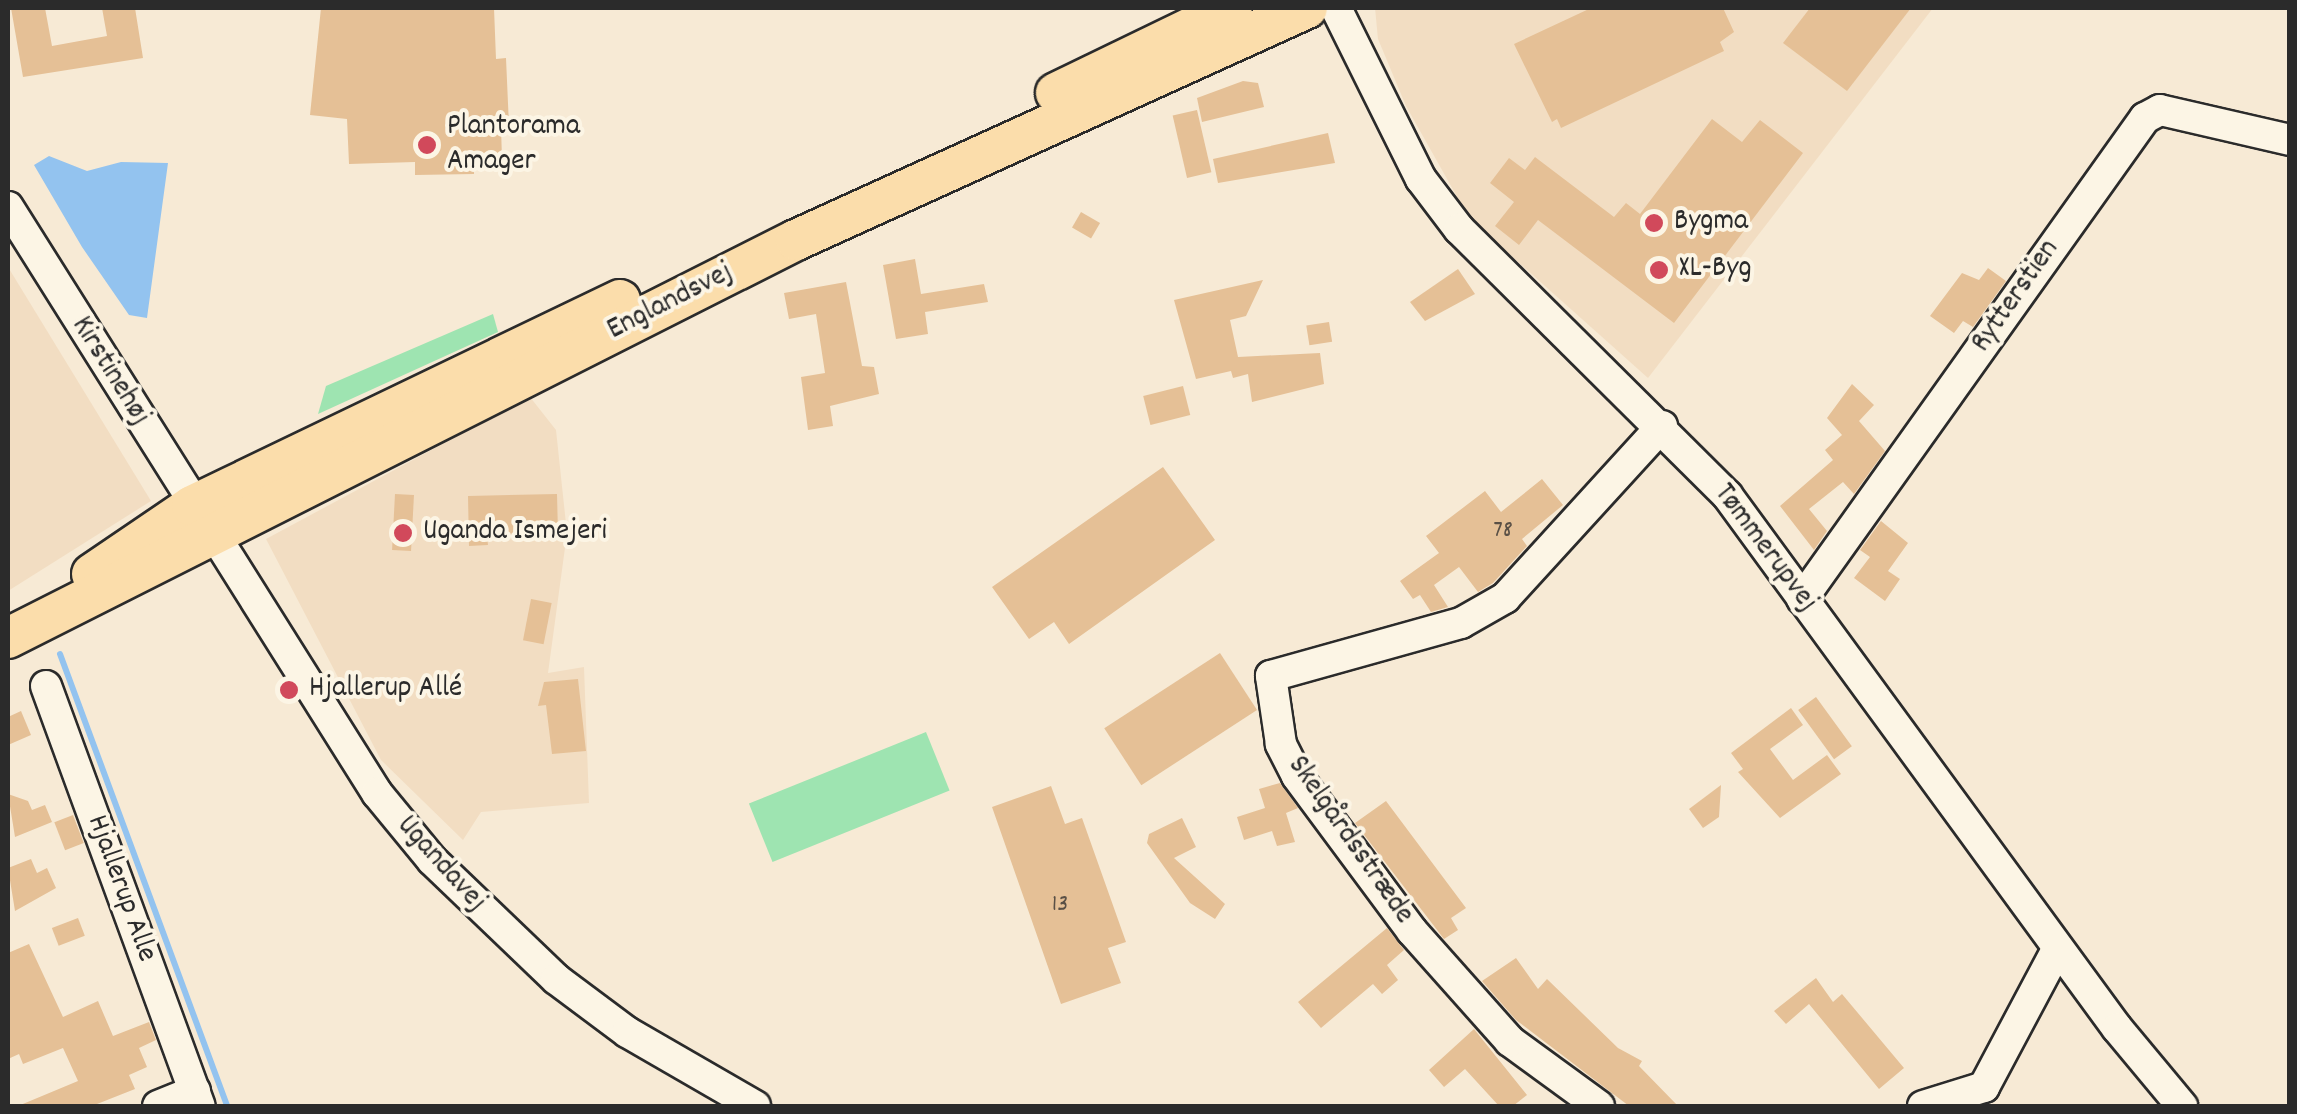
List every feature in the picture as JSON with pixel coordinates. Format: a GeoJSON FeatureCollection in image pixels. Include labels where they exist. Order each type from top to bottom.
{"type":"FeatureCollection","features":[{"type":"Feature","properties":{"kind":"main road","name":"Englandsvej"},"geometry":{"type":"LineString","coordinates":[[8,638],[202,522],[530,339],[744,248],[1232,8]]}},
{"type":"Feature","properties":{"kind":"main road","name":"Englandsvej"},"geometry":{"type":"LineString","coordinates":[[202,522],[796,240],[1307,8]]}},
{"type":"Feature","properties":{"kind":"street","name":"Tømmerupvej"},"geometry":{"type":"LineString","coordinates":[[1336,8],[1421,179],[1459,229],[1662,426],[1727,495],[2058,948],[2182,1106]]}},
{"type":"Feature","properties":{"kind":"street","name":"Rytterstien"},"geometry":{"type":"LineString","coordinates":[[1802,599],[2146,118],[2160,110],[2290,140]]}},
{"type":"Feature","properties":{"kind":"street","name":"Kirstinehøj"},"geometry":{"type":"LineString","coordinates":[[8,206],[202,522]]}},
{"type":"Feature","properties":{"kind":"street","name":"Skelgårdsstræde"},"geometry":{"type":"LineString","coordinates":[[1598,1106],[1486,1018],[1398,912],[1296,776],[1281,744],[1272,676],[1461,623],[1504,598],[1662,426]]}},
{"type":"Feature","properties":{"kind":"street","name":"Ugandavej"},"geometry":{"type":"LineString","coordinates":[[202,522],[377,793],[455,884],[556,978],[627,1032],[756,1106]]}},
{"type":"Feature","properties":{"kind":"street","name":"Hjallerup Alle"},"geometry":{"type":"LineString","coordinates":[[46,686],[197,1099],[158,1106]]}},
{"type":"Feature","properties":{"kind":"street"},"geometry":{"type":"LineString","coordinates":[[1923,1106],[1984,1088],[2058,948]]}},
{"type":"Feature","properties":{"kind":"shaded area"},"geometry":{"type":"Polygon","coordinates":[[[1375,8],[1933,8],[1648,378],[1469,218],[1406,106],[1378,39],[1375,8]]]}},
{"type":"Feature","properties":{"kind":"shaded area"},"geometry":{"type":"Polygon","coordinates":[[[8,267],[151,501],[8,591],[8,267]]]}},
{"type":"Feature","properties":{"kind":"shaded area"},"geometry":{"type":"Polygon","coordinates":[[[530,397],[556,430],[567,533],[548,673],[584,667],[589,803],[481,812],[463,840],[381,760],[266,539],[530,397]]]}},
{"type":"Feature","properties":{"kind":"green space"},"geometry":{"type":"Polygon","coordinates":[[[493,314],[498,332],[318,414],[326,386],[493,314]]]}},
{"type":"Feature","properties":{"kind":"green space"},"geometry":{"type":"Polygon","coordinates":[[[926,732],[950,790],[773,862],[749,804],[926,732]]]}},
{"type":"Feature","properties":{"kind":"water"},"geometry":{"type":"Polygon","coordinates":[[[49,156],[87,171],[121,162],[168,163],[147,318],[129,315],[82,247],[34,165],[49,156]]]}},
{"type":"Feature","properties":{"kind":"building"},"geometry":{"type":"Polygon","coordinates":[[[11,8],[45,8],[52,46],[107,36],[102,8],[135,8],[143,58],[23,77],[11,8]]]}},
{"type":"Feature","properties":{"kind":"building"},"geometry":{"type":"Polygon","coordinates":[[[321,8],[494,8],[496,59],[506,58],[509,126],[501,127],[502,159],[474,160],[474,174],[415,175],[415,162],[349,164],[347,119],[310,115],[321,8]]]}},
{"type":"Feature","properties":{"kind":"building"},"geometry":{"type":"Polygon","coordinates":[[[1591,8],[1723,8],[1734,32],[1720,42],[1724,51],[1561,128],[1557,119],[1552,122],[1514,44],[1591,8]]]}},
{"type":"Feature","properties":{"kind":"building"},"geometry":{"type":"Polygon","coordinates":[[[1810,8],[1911,8],[1847,91],[1783,43],[1810,8]]]}},
{"type":"Feature","properties":{"kind":"building"},"geometry":{"type":"Polygon","coordinates":[[[1243,81],[1258,83],[1264,107],[1202,122],[1197,98],[1243,81]]]}},
{"type":"Feature","properties":{"kind":"building"},"geometry":{"type":"Polygon","coordinates":[[[1197,110],[1211,172],[1187,178],[1173,116],[1197,110]]]}},
{"type":"Feature","properties":{"kind":"building","name":"XL-Byg"},"geometry":{"type":"Polygon","coordinates":[[[1712,119],[1742,142],[1760,120],[1803,153],[1674,323],[1538,220],[1519,245],[1495,226],[1514,202],[1490,183],[1509,158],[1525,170],[1535,157],[1614,217],[1626,203],[1640,214],[1712,119]]]}},
{"type":"Feature","properties":{"kind":"building"},"geometry":{"type":"Polygon","coordinates":[[[1328,133],[1335,163],[1218,183],[1213,159],[1328,133]]]}},
{"type":"Feature","properties":{"kind":"building"},"geometry":{"type":"Polygon","coordinates":[[[1081,212],[1100,223],[1091,239],[1072,228],[1081,212]]]}},
{"type":"Feature","properties":{"kind":"building"},"geometry":{"type":"Polygon","coordinates":[[[915,259],[921,294],[984,284],[988,302],[925,312],[928,334],[896,339],[883,265],[915,259]]]}},
{"type":"Feature","properties":{"kind":"building"},"geometry":{"type":"Polygon","coordinates":[[[1988,268],[2006,281],[1973,327],[1963,321],[1954,333],[1930,316],[1962,273],[1979,280],[1988,268]]]}},
{"type":"Feature","properties":{"kind":"building"},"geometry":{"type":"Polygon","coordinates":[[[1458,269],[1475,294],[1425,321],[1410,302],[1458,269]]]}},
{"type":"Feature","properties":{"kind":"building"},"geometry":{"type":"Polygon","coordinates":[[[1263,280],[1246,316],[1230,320],[1238,357],[1320,353],[1324,384],[1252,402],[1248,374],[1233,378],[1231,371],[1196,379],[1174,300],[1263,280]]]}},
{"type":"Feature","properties":{"kind":"building"},"geometry":{"type":"Polygon","coordinates":[[[846,282],[862,366],[874,367],[879,394],[830,406],[833,426],[808,430],[801,377],[825,373],[816,314],[789,319],[784,293],[846,282]]]}},
{"type":"Feature","properties":{"kind":"building"},"geometry":{"type":"Polygon","coordinates":[[[1329,322],[1332,342],[1309,345],[1306,326],[1329,322]]]}},
{"type":"Feature","properties":{"kind":"building"},"geometry":{"type":"Polygon","coordinates":[[[1852,384],[1874,405],[1859,421],[1885,451],[1854,494],[1843,482],[1809,509],[1827,531],[1814,550],[1780,506],[1833,460],[1825,450],[1842,435],[1827,418],[1852,384]]]}},
{"type":"Feature","properties":{"kind":"building"},"geometry":{"type":"Polygon","coordinates":[[[1183,386],[1190,415],[1150,425],[1143,396],[1183,386]]]}},
{"type":"Feature","properties":{"kind":"building"},"geometry":{"type":"Polygon","coordinates":[[[1163,467],[1215,540],[1069,644],[1054,622],[1029,639],[992,587],[1163,467]]]}},
{"type":"Feature","properties":{"kind":"building"},"geometry":{"type":"Polygon","coordinates":[[[1542,479],[1563,505],[1522,539],[1527,546],[1493,583],[1478,592],[1459,567],[1434,585],[1448,607],[1431,612],[1420,595],[1413,599],[1400,581],[1439,553],[1426,536],[1485,491],[1501,512],[1542,479]]]}},
{"type":"Feature","properties":{"kind":"building"},"geometry":{"type":"Polygon","coordinates":[[[395,494],[414,495],[411,551],[392,550],[395,494]]]}},
{"type":"Feature","properties":{"kind":"building"},"geometry":{"type":"Polygon","coordinates":[[[557,494],[558,533],[487,536],[488,545],[469,546],[468,496],[557,494]]]}},
{"type":"Feature","properties":{"kind":"building"},"geometry":{"type":"Polygon","coordinates":[[[1881,521],[1908,543],[1888,571],[1900,579],[1885,601],[1854,578],[1870,557],[1860,550],[1881,521]]]}},
{"type":"Feature","properties":{"kind":"building"},"geometry":{"type":"Polygon","coordinates":[[[531,599],[552,603],[544,644],[523,640],[531,599]]]}},
{"type":"Feature","properties":{"kind":"building"},"geometry":{"type":"Polygon","coordinates":[[[1220,653],[1257,710],[1141,785],[1104,728],[1220,653]]]}},
{"type":"Feature","properties":{"kind":"building"},"geometry":{"type":"Polygon","coordinates":[[[578,679],[586,751],[552,754],[546,705],[538,706],[544,682],[578,679]]]}},
{"type":"Feature","properties":{"kind":"building"},"geometry":{"type":"Polygon","coordinates":[[[1816,697],[1852,746],[1834,759],[1798,710],[1816,697]]]}},
{"type":"Feature","properties":{"kind":"building"},"geometry":{"type":"Polygon","coordinates":[[[1791,708],[1803,725],[1770,749],[1793,780],[1827,755],[1841,774],[1780,818],[1738,772],[1743,769],[1731,753],[1791,708]]]}},
{"type":"Feature","properties":{"kind":"building"},"geometry":{"type":"Polygon","coordinates":[[[21,711],[31,735],[8,745],[8,717],[21,711]]]}},
{"type":"Feature","properties":{"kind":"building"},"geometry":{"type":"Polygon","coordinates":[[[1280,783],[1298,808],[1286,813],[1295,842],[1277,846],[1272,831],[1244,840],[1237,817],[1265,808],[1259,789],[1280,783]]]}},
{"type":"Feature","properties":{"kind":"building"},"geometry":{"type":"Polygon","coordinates":[[[1721,785],[1719,817],[1703,828],[1689,809],[1721,785]]]}},
{"type":"Feature","properties":{"kind":"building"},"geometry":{"type":"Polygon","coordinates":[[[1051,786],[1065,824],[1082,818],[1126,942],[1108,948],[1121,983],[1061,1004],[992,807],[1051,786]]]}},
{"type":"Feature","properties":{"kind":"building"},"geometry":{"type":"Polygon","coordinates":[[[8,794],[28,801],[32,810],[45,805],[52,822],[15,837],[8,794]]]}},
{"type":"Feature","properties":{"kind":"building"},"geometry":{"type":"Polygon","coordinates":[[[1386,801],[1466,908],[1451,918],[1458,930],[1444,939],[1355,823],[1386,801]]]}},
{"type":"Feature","properties":{"kind":"building"},"geometry":{"type":"Polygon","coordinates":[[[73,815],[84,843],[65,850],[54,822],[73,815]]]}},
{"type":"Feature","properties":{"kind":"building"},"geometry":{"type":"Polygon","coordinates":[[[1182,818],[1196,847],[1174,858],[1225,904],[1215,919],[1190,903],[1147,843],[1149,834],[1182,818]]]}},
{"type":"Feature","properties":{"kind":"building"},"geometry":{"type":"Polygon","coordinates":[[[31,859],[37,873],[47,868],[56,888],[15,911],[8,868],[31,859]]]}},
{"type":"Feature","properties":{"kind":"building"},"geometry":{"type":"Polygon","coordinates":[[[78,918],[85,936],[59,946],[52,928],[78,918]]]}},
{"type":"Feature","properties":{"kind":"building"},"geometry":{"type":"Polygon","coordinates":[[[1387,928],[1404,950],[1387,965],[1398,980],[1382,994],[1373,984],[1321,1028],[1298,1002],[1387,928]]]}},
{"type":"Feature","properties":{"kind":"building"},"geometry":{"type":"Polygon","coordinates":[[[29,944],[63,1017],[98,1001],[113,1036],[149,1022],[156,1040],[139,1048],[147,1067],[129,1075],[135,1089],[92,1106],[18,1106],[78,1081],[63,1048],[23,1064],[19,1054],[8,1059],[8,953],[29,944]]]}},
{"type":"Feature","properties":{"kind":"building"},"geometry":{"type":"Polygon","coordinates":[[[1516,958],[1538,989],[1547,979],[1618,1048],[1642,1061],[1639,1066],[1678,1106],[1629,1106],[1516,1020],[1482,981],[1516,958]]]}},
{"type":"Feature","properties":{"kind":"building"},"geometry":{"type":"Polygon","coordinates":[[[1816,978],[1833,1002],[1842,994],[1904,1068],[1879,1089],[1809,1004],[1786,1024],[1774,1011],[1816,978]]]}},
{"type":"Feature","properties":{"kind":"building"},"geometry":{"type":"Polygon","coordinates":[[[1474,1029],[1527,1095],[1513,1106],[1499,1106],[1465,1069],[1444,1087],[1429,1070],[1474,1029]]]}},
{"type":"Feature","properties":{"kind":"waterway"},"geometry":{"type":"LineString","coordinates":[[60,654],[227,1106]]}},
{"type":"Feature","properties":{"kind":"place","name":"Plantorama Amager"},"geometry":{"type":"Point","coordinates":[427,145]}},
{"type":"Feature","properties":{"kind":"place","name":"Bygma"},"geometry":{"type":"Point","coordinates":[1654,223]}},
{"type":"Feature","properties":{"kind":"place","name":"XL-Byg"},"geometry":{"type":"Point","coordinates":[1659,270]}},
{"type":"Feature","properties":{"kind":"place","name":"Uganda Ismejeri"},"geometry":{"type":"Point","coordinates":[403,533]}},
{"type":"Feature","properties":{"kind":"place","name":"Hjallerup Allé"},"geometry":{"type":"Point","coordinates":[289,690]}}]}
